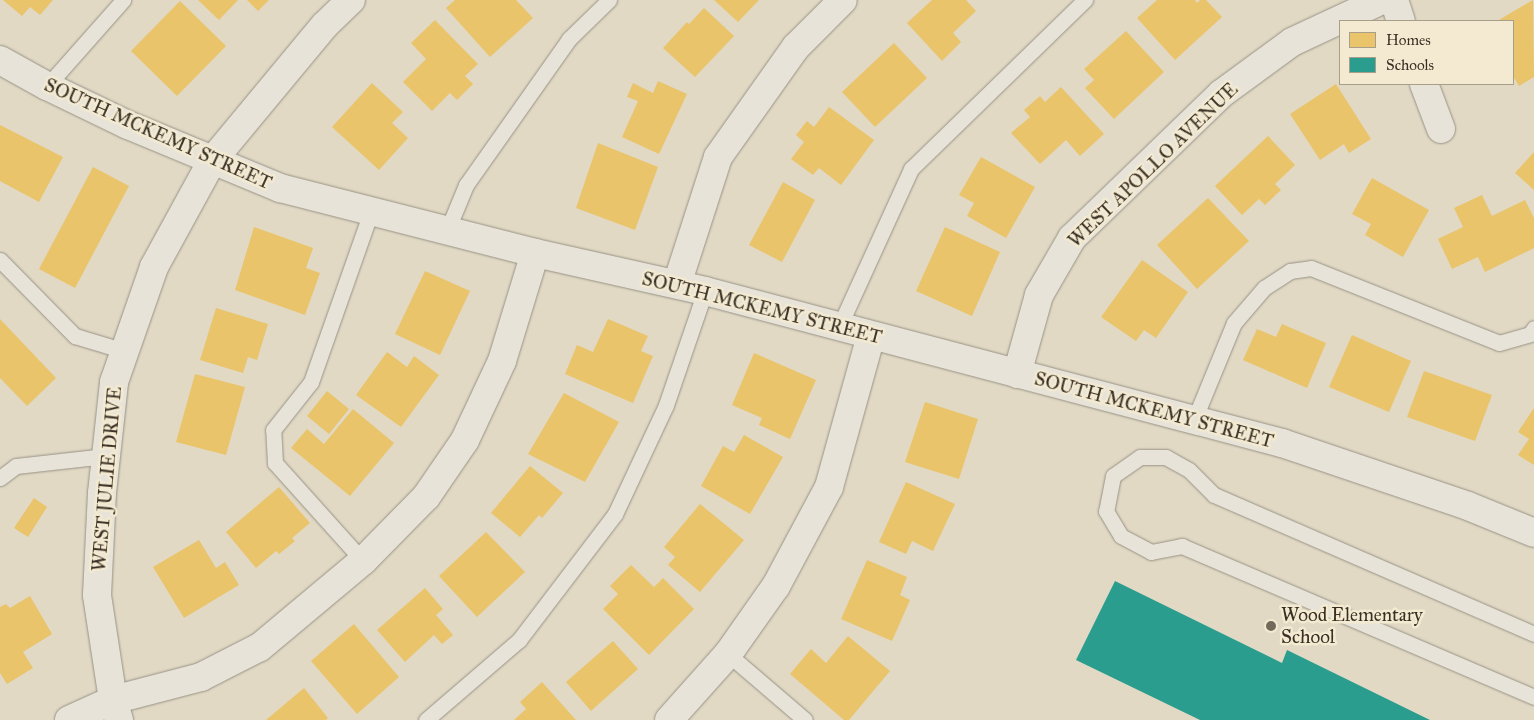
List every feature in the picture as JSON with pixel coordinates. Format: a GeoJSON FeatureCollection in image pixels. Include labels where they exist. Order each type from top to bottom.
{"type":"FeatureCollection","features":[{"type":"Feature","properties":{"kind":"street","name":"WEST JULIE DRIVE"},"geometry":{"type":"LineString","coordinates":[[116,710],[97,595],[105,456],[114,382],[154,267],[212,161],[325,25],[351,0]]}},
{"type":"Feature","properties":{"kind":"street"},"geometry":{"type":"LineString","coordinates":[[677,284],[718,157],[796,47],[843,0]]}},
{"type":"Feature","properties":{"kind":"street","name":"WEST APOLLO AVENUE"},"geometry":{"type":"LineString","coordinates":[[1339,20],[1382,0]]}},
{"type":"Feature","properties":{"kind":"street"},"geometry":{"type":"LineString","coordinates":[[1394,0],[1401,20]]}},
{"type":"Feature","properties":{"kind":"street","name":"WEST APOLLO AVENUE"},"geometry":{"type":"LineString","coordinates":[[1017,374],[1039,295],[1072,238],[1221,94],[1292,42],[1339,20]]}},
{"type":"Feature","properties":{"kind":"street","name":"SOUTH MCKEMY STREET"},"geometry":{"type":"LineString","coordinates":[[0,60],[47,86],[212,161],[280,188],[535,253],[705,291],[839,328],[1291,446],[1468,506],[1534,533]]}},
{"type":"Feature","properties":{"kind":"street"},"geometry":{"type":"LineString","coordinates":[[1424,85],[1441,129]]}},
{"type":"Feature","properties":{"kind":"street"},"geometry":{"type":"LineString","coordinates":[[69,720],[116,710],[201,677],[260,647],[363,561],[426,497],[465,440],[502,361],[535,253]]}},
{"type":"Feature","properties":{"kind":"street"},"geometry":{"type":"LineString","coordinates":[[669,720],[728,654],[776,586],[828,487],[871,336]]}},
{"type":"Feature","properties":{"kind":"lane"},"geometry":{"type":"LineString","coordinates":[[47,86],[122,0]]}},
{"type":"Feature","properties":{"kind":"lane"},"geometry":{"type":"LineString","coordinates":[[447,231],[466,184],[569,39],[609,0]]}},
{"type":"Feature","properties":{"kind":"lane"},"geometry":{"type":"LineString","coordinates":[[839,328],[911,169],[1084,0]]}},
{"type":"Feature","properties":{"kind":"lane"},"geometry":{"type":"LineString","coordinates":[[363,561],[275,463],[272,430],[311,382],[370,212]]}},
{"type":"Feature","properties":{"kind":"lane"},"geometry":{"type":"LineString","coordinates":[[0,260],[75,336],[125,351]]}},
{"type":"Feature","properties":{"kind":"lane"},"geometry":{"type":"LineString","coordinates":[[1194,420],[1234,323],[1264,288],[1290,271],[1311,268],[1499,343],[1530,334],[1534,328]]}},
{"type":"Feature","properties":{"kind":"lane"},"geometry":{"type":"LineString","coordinates":[[426,720],[519,640],[615,514],[666,405],[705,291]]}},
{"type":"Feature","properties":{"kind":"lane"},"geometry":{"type":"LineString","coordinates":[[0,478],[16,466],[105,456]]}},
{"type":"Feature","properties":{"kind":"lane"},"geometry":{"type":"LineString","coordinates":[[1534,634],[1214,495],[1189,470],[1166,457],[1140,456],[1113,476],[1106,511],[1121,536],[1151,552],[1182,546],[1534,697]]}},
{"type":"Feature","properties":{"kind":"lane"},"geometry":{"type":"LineString","coordinates":[[728,654],[805,720]]}},
{"type":"Feature","properties":{"kind":"building: Homes"},"geometry":{"type":"Polygon","coordinates":[[[3,0],[53,0],[40,15],[30,7],[22,16],[3,0]]]}},
{"type":"Feature","properties":{"kind":"building: Homes"},"geometry":{"type":"Polygon","coordinates":[[[198,0],[238,0],[219,20],[198,0]]]}},
{"type":"Feature","properties":{"kind":"building: Homes"},"geometry":{"type":"Polygon","coordinates":[[[247,0],[269,0],[258,11],[247,0]]]}},
{"type":"Feature","properties":{"kind":"building: Homes"},"geometry":{"type":"Polygon","coordinates":[[[455,0],[516,0],[533,18],[490,57],[446,8],[455,0]]]}},
{"type":"Feature","properties":{"kind":"building: Homes"},"geometry":{"type":"Polygon","coordinates":[[[714,0],[759,0],[738,22],[714,0]]]}},
{"type":"Feature","properties":{"kind":"building: Homes"},"geometry":{"type":"Polygon","coordinates":[[[932,0],[966,0],[976,11],[953,33],[961,42],[942,61],[907,23],[932,0]]]}},
{"type":"Feature","properties":{"kind":"building: Homes"},"geometry":{"type":"Polygon","coordinates":[[[1157,0],[1195,0],[1197,3],[1200,0],[1206,0],[1222,17],[1175,60],[1137,18],[1157,0]]]}},
{"type":"Feature","properties":{"kind":"building: Homes"},"geometry":{"type":"Polygon","coordinates":[[[1533,0],[1534,77],[1519,86],[1514,78],[1514,20],[1499,20],[1533,0]]]}},
{"type":"Feature","properties":{"kind":"building: Homes"},"geometry":{"type":"Polygon","coordinates":[[[180,1],[226,46],[177,96],[131,51],[180,1]]]}},
{"type":"Feature","properties":{"kind":"building: Homes"},"geometry":{"type":"Polygon","coordinates":[[[704,8],[734,36],[695,77],[663,48],[687,22],[689,24],[704,8]]]}},
{"type":"Feature","properties":{"kind":"building: Homes"},"geometry":{"type":"Polygon","coordinates":[[[435,20],[478,64],[465,76],[473,84],[457,100],[450,93],[432,111],[403,82],[426,59],[411,43],[435,20]]]}},
{"type":"Feature","properties":{"kind":"building: Homes"},"geometry":{"type":"Polygon","coordinates":[[[1126,31],[1164,72],[1114,119],[1085,88],[1094,80],[1084,69],[1126,31]]]}},
{"type":"Feature","properties":{"kind":"building: Homes"},"geometry":{"type":"Polygon","coordinates":[[[894,43],[927,78],[875,127],[842,92],[894,43]]]}},
{"type":"Feature","properties":{"kind":"building: Homes"},"geometry":{"type":"Polygon","coordinates":[[[658,81],[687,94],[659,154],[622,137],[638,101],[627,97],[633,83],[653,93],[658,81]]]}},
{"type":"Feature","properties":{"kind":"building: Homes"},"geometry":{"type":"Polygon","coordinates":[[[372,83],[403,112],[392,123],[408,138],[379,170],[332,127],[372,83]]]}},
{"type":"Feature","properties":{"kind":"building: Homes"},"geometry":{"type":"Polygon","coordinates":[[[1336,84],[1371,139],[1349,153],[1344,144],[1320,160],[1290,114],[1336,84]]]}},
{"type":"Feature","properties":{"kind":"building: Homes"},"geometry":{"type":"Polygon","coordinates":[[[1061,87],[1104,134],[1080,156],[1066,140],[1040,164],[1011,133],[1030,117],[1024,110],[1040,96],[1045,102],[1061,87]]]}},
{"type":"Feature","properties":{"kind":"building: Homes"},"geometry":{"type":"Polygon","coordinates":[[[829,107],[874,140],[841,185],[819,168],[813,175],[791,159],[804,142],[796,135],[807,121],[814,127],[829,107]]]}},
{"type":"Feature","properties":{"kind":"building: Homes"},"geometry":{"type":"Polygon","coordinates":[[[0,125],[63,157],[39,202],[0,181],[0,125]]]}},
{"type":"Feature","properties":{"kind":"building: Homes"},"geometry":{"type":"Polygon","coordinates":[[[1268,136],[1295,165],[1275,184],[1281,190],[1265,205],[1259,199],[1242,215],[1215,186],[1268,136]]]}},
{"type":"Feature","properties":{"kind":"building: Homes"},"geometry":{"type":"Polygon","coordinates":[[[598,143],[658,167],[635,230],[576,208],[598,143]]]}},
{"type":"Feature","properties":{"kind":"building: Homes"},"geometry":{"type":"Polygon","coordinates":[[[1534,152],[1534,190],[1515,173],[1534,152]]]}},
{"type":"Feature","properties":{"kind":"building: Homes"},"geometry":{"type":"Polygon","coordinates":[[[981,157],[1035,187],[1006,238],[967,216],[974,203],[959,195],[981,157]]]}},
{"type":"Feature","properties":{"kind":"building: Homes"},"geometry":{"type":"Polygon","coordinates":[[[93,167],[129,186],[75,288],[39,269],[93,167]]]}},
{"type":"Feature","properties":{"kind":"building: Homes"},"geometry":{"type":"Polygon","coordinates":[[[1372,178],[1429,210],[1403,257],[1365,235],[1371,224],[1352,214],[1372,178]]]}},
{"type":"Feature","properties":{"kind":"building: Homes"},"geometry":{"type":"Polygon","coordinates":[[[783,182],[815,200],[782,262],[749,245],[783,182]]]}},
{"type":"Feature","properties":{"kind":"building: Homes"},"geometry":{"type":"Polygon","coordinates":[[[1482,195],[1492,216],[1525,200],[1534,218],[1534,248],[1485,272],[1478,257],[1452,269],[1438,239],[1463,227],[1454,208],[1482,195]]]}},
{"type":"Feature","properties":{"kind":"building: Homes"},"geometry":{"type":"Polygon","coordinates":[[[1208,198],[1249,241],[1197,289],[1157,245],[1208,198]]]}},
{"type":"Feature","properties":{"kind":"building: Homes"},"geometry":{"type":"Polygon","coordinates":[[[254,227],[313,248],[306,268],[320,273],[305,315],[235,290],[254,227]]]}},
{"type":"Feature","properties":{"kind":"building: Homes"},"geometry":{"type":"Polygon","coordinates":[[[945,227],[1000,252],[972,316],[916,291],[945,227]]]}},
{"type":"Feature","properties":{"kind":"building: Homes"},"geometry":{"type":"Polygon","coordinates":[[[1142,260],[1188,292],[1156,338],[1144,330],[1136,341],[1101,317],[1142,260]]]}},
{"type":"Feature","properties":{"kind":"building: Homes"},"geometry":{"type":"Polygon","coordinates":[[[425,271],[470,291],[440,355],[395,334],[425,271]]]}},
{"type":"Feature","properties":{"kind":"building: Homes"},"geometry":{"type":"Polygon","coordinates":[[[216,308],[268,324],[257,360],[248,357],[243,373],[200,360],[216,308]]]}},
{"type":"Feature","properties":{"kind":"building: Homes"},"geometry":{"type":"Polygon","coordinates":[[[0,319],[56,378],[27,406],[0,378],[0,319]]]}},
{"type":"Feature","properties":{"kind":"building: Homes"},"geometry":{"type":"Polygon","coordinates":[[[608,319],[648,336],[641,351],[653,356],[633,403],[565,374],[577,345],[593,352],[608,319]]]}},
{"type":"Feature","properties":{"kind":"building: Homes"},"geometry":{"type":"Polygon","coordinates":[[[1282,324],[1326,343],[1307,388],[1243,360],[1257,329],[1276,337],[1282,324]]]}},
{"type":"Feature","properties":{"kind":"building: Homes"},"geometry":{"type":"Polygon","coordinates":[[[1352,335],[1411,361],[1389,412],[1329,387],[1352,335]]]}},
{"type":"Feature","properties":{"kind":"building: Homes"},"geometry":{"type":"Polygon","coordinates":[[[387,352],[407,367],[414,356],[439,375],[401,427],[356,395],[387,352]]]}},
{"type":"Feature","properties":{"kind":"building: Homes"},"geometry":{"type":"Polygon","coordinates":[[[754,353],[816,380],[790,439],[759,425],[762,418],[732,405],[754,353]]]}},
{"type":"Feature","properties":{"kind":"building: Homes"},"geometry":{"type":"Polygon","coordinates":[[[1424,371],[1492,395],[1475,441],[1407,417],[1424,371]]]}},
{"type":"Feature","properties":{"kind":"building: Homes"},"geometry":{"type":"Polygon","coordinates":[[[195,374],[245,387],[226,455],[176,442],[195,374]]]}},
{"type":"Feature","properties":{"kind":"building: Homes"},"geometry":{"type":"Polygon","coordinates":[[[327,391],[349,409],[329,434],[307,416],[327,391]]]}},
{"type":"Feature","properties":{"kind":"building: Homes"},"geometry":{"type":"Polygon","coordinates":[[[564,393],[619,422],[585,482],[528,454],[564,393]]]}},
{"type":"Feature","properties":{"kind":"building: Homes"},"geometry":{"type":"Polygon","coordinates":[[[925,402],[978,419],[959,479],[905,462],[925,402]]]}},
{"type":"Feature","properties":{"kind":"building: Homes"},"geometry":{"type":"Polygon","coordinates":[[[1534,408],[1534,465],[1518,455],[1529,439],[1518,432],[1534,408]]]}},
{"type":"Feature","properties":{"kind":"building: Homes"},"geometry":{"type":"Polygon","coordinates":[[[353,409],[394,443],[350,496],[291,448],[307,429],[324,444],[353,409]]]}},
{"type":"Feature","properties":{"kind":"building: Homes"},"geometry":{"type":"Polygon","coordinates":[[[744,435],[783,457],[750,514],[701,486],[723,446],[734,452],[744,435]]]}},
{"type":"Feature","properties":{"kind":"building: Homes"},"geometry":{"type":"Polygon","coordinates":[[[530,466],[563,493],[542,518],[539,515],[520,537],[491,513],[530,466]]]}},
{"type":"Feature","properties":{"kind":"building: Homes"},"geometry":{"type":"Polygon","coordinates":[[[906,482],[955,504],[933,551],[912,541],[906,554],[879,542],[906,482]]]}},
{"type":"Feature","properties":{"kind":"building: Homes"},"geometry":{"type":"Polygon","coordinates":[[[279,487],[310,523],[292,538],[295,541],[279,554],[276,551],[256,568],[226,532],[279,487]]]}},
{"type":"Feature","properties":{"kind":"building: Homes"},"geometry":{"type":"Polygon","coordinates":[[[34,498],[47,507],[28,537],[14,528],[34,498]]]}},
{"type":"Feature","properties":{"kind":"building: Homes"},"geometry":{"type":"Polygon","coordinates":[[[700,504],[744,540],[700,592],[668,565],[675,557],[664,547],[700,504]]]}},
{"type":"Feature","properties":{"kind":"building: Homes"},"geometry":{"type":"Polygon","coordinates":[[[486,532],[525,572],[477,617],[439,576],[486,532]]]}},
{"type":"Feature","properties":{"kind":"building: Homes"},"geometry":{"type":"Polygon","coordinates":[[[199,540],[216,568],[225,562],[239,585],[184,618],[153,567],[199,540]]]}},
{"type":"Feature","properties":{"kind":"building: Homes"},"geometry":{"type":"Polygon","coordinates":[[[867,560],[907,577],[900,595],[910,600],[892,641],[841,619],[867,560]]]}},
{"type":"Feature","properties":{"kind":"building: Homes"},"geometry":{"type":"Polygon","coordinates":[[[631,565],[654,587],[663,578],[694,609],[649,655],[603,609],[618,594],[610,586],[631,565]]]}},
{"type":"Feature","properties":{"kind":"building: Homes"},"geometry":{"type":"Polygon","coordinates":[[[425,588],[443,609],[436,615],[453,635],[442,644],[434,635],[405,662],[377,630],[425,588]]]}},
{"type":"Feature","properties":{"kind":"building: Homes"},"geometry":{"type":"Polygon","coordinates":[[[30,596],[52,634],[23,652],[33,668],[7,684],[0,673],[0,607],[6,604],[10,608],[30,596]]]}},
{"type":"Feature","properties":{"kind":"building: Homes"},"geometry":{"type":"Polygon","coordinates":[[[354,624],[399,677],[357,714],[311,661],[354,624]]]}},
{"type":"Feature","properties":{"kind":"building: Homes"},"geometry":{"type":"Polygon","coordinates":[[[848,636],[890,671],[849,720],[844,720],[790,674],[811,649],[826,663],[848,636]]]}},
{"type":"Feature","properties":{"kind":"building: Homes"},"geometry":{"type":"Polygon","coordinates":[[[613,641],[638,669],[591,711],[566,682],[613,641]]]}},
{"type":"Feature","properties":{"kind":"building: Homes"},"geometry":{"type":"Polygon","coordinates":[[[542,682],[576,720],[514,720],[526,709],[520,702],[542,682]]]}},
{"type":"Feature","properties":{"kind":"building: Homes"},"geometry":{"type":"Polygon","coordinates":[[[304,688],[328,718],[326,720],[266,720],[304,688]]]}},
{"type":"Feature","properties":{"kind":"building: Schools"},"geometry":{"type":"Polygon","coordinates":[[[1115,581],[1282,663],[1287,650],[1430,720],[1200,720],[1076,660],[1115,581]]]}},
{"type":"Feature","properties":{"kind":"place","name":"Wood Elementary School"},"geometry":{"type":"Point","coordinates":[1271,626]}}]}
